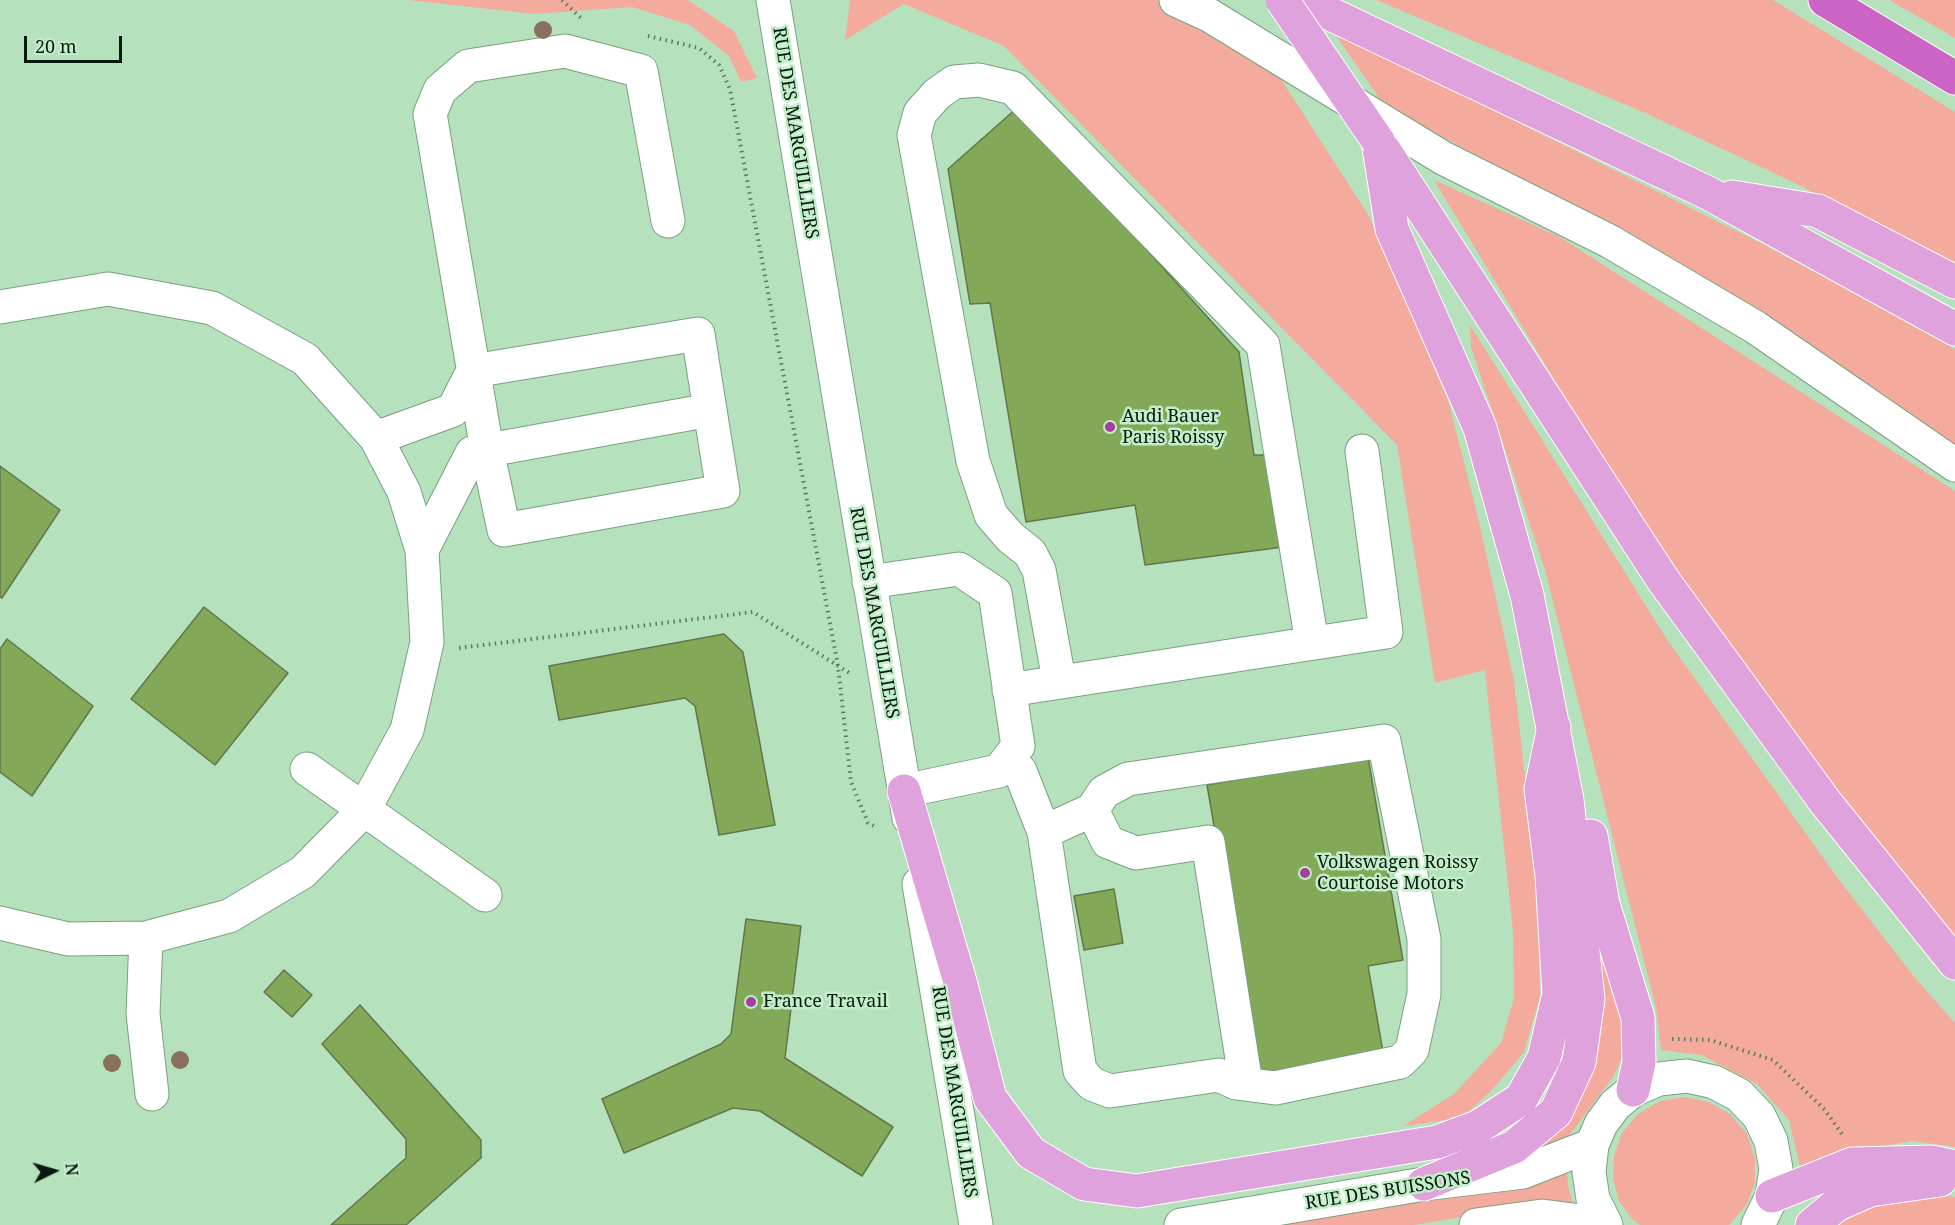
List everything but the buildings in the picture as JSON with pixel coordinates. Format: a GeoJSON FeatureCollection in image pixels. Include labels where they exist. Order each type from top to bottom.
{"type":"FeatureCollection","features":[{"type":"Feature","properties":{"kind":"highway"},"geometry":{"type":"LineString","coordinates":[[1825,0],[1955,78]]}},
{"type":"Feature","properties":{"kind":"main road"},"geometry":{"type":"LineString","coordinates":[[1282,0],[1378,141],[1663,580],[1826,803],[1955,963]]}},
{"type":"Feature","properties":{"kind":"main road"},"geometry":{"type":"LineString","coordinates":[[1301,0],[1708,193],[1955,329]]}},
{"type":"Feature","properties":{"kind":"main road"},"geometry":{"type":"LineString","coordinates":[[1378,141],[1392,229],[1480,428],[1527,596],[1554,727],[1568,812],[1588,999],[1578,1062],[1556,1112],[1514,1148],[1424,1184]]}},
{"type":"Feature","properties":{"kind":"main road"},"geometry":{"type":"LineString","coordinates":[[1708,193],[1818,212],[1955,282]]}},
{"type":"Feature","properties":{"kind":"main road"},"geometry":{"type":"LineString","coordinates":[[904,790],[961,985],[990,1098],[1031,1153],[1084,1184],[1137,1191],[1437,1142],[1478,1126],[1521,1099],[1544,1058],[1559,994],[1552,876],[1541,789],[1554,727]]}},
{"type":"Feature","properties":{"kind":"main road"},"geometry":{"type":"LineString","coordinates":[[1554,727],[1584,798],[1604,904],[1638,1018],[1639,1062],[1633,1090]]}},
{"type":"Feature","properties":{"kind":"main road"},"geometry":{"type":"LineString","coordinates":[[1765,1211],[1852,1164],[1932,1162],[1955,1167]]}},
{"type":"Feature","properties":{"kind":"main road"},"geometry":{"type":"LineString","coordinates":[[1812,1225],[1836,1205],[1870,1190],[1929,1180],[1955,1179]]}},
{"type":"Feature","properties":{"kind":"street","name":"RUE DES MARGUILLIERS"},"geometry":{"type":"LineString","coordinates":[[773,0],[976,1225]]}},
{"type":"Feature","properties":{"kind":"street"},"geometry":{"type":"LineString","coordinates":[[1176,0],[1209,15],[1443,158],[1610,241],[1755,327],[1955,465]]}},
{"type":"Feature","properties":{"kind":"street"},"geometry":{"type":"LineString","coordinates":[[473,371],[698,334],[723,491],[504,530],[487,450],[473,371],[430,114],[440,90],[468,66],[565,51],[641,71],[668,221]]}},
{"type":"Feature","properties":{"kind":"street"},"geometry":{"type":"LineString","coordinates":[[1059,680],[1039,570],[1030,553],[1010,537],[991,515],[973,460],[914,135],[920,113],[938,94],[954,82],[979,80],[1013,88],[1263,345],[1312,643]]}},
{"type":"Feature","properties":{"kind":"street"},"geometry":{"type":"LineString","coordinates":[[0,306],[108,289],[212,308],[305,359],[376,438],[404,492],[422,550],[427,642],[407,730],[363,810],[303,872],[229,916],[146,938],[68,939],[0,923]]}},
{"type":"Feature","properties":{"kind":"street"},"geometry":{"type":"LineString","coordinates":[[376,438],[453,410],[473,371]]}},
{"type":"Feature","properties":{"kind":"street"},"geometry":{"type":"LineString","coordinates":[[422,550],[471,453],[711,411]]}},
{"type":"Feature","properties":{"kind":"street"},"geometry":{"type":"LineString","coordinates":[[1009,690],[1059,680],[1386,632],[1362,451]]}},
{"type":"Feature","properties":{"kind":"street"},"geometry":{"type":"LineString","coordinates":[[869,582],[959,569],[995,593],[1018,746],[999,771],[904,790]]}},
{"type":"Feature","properties":{"kind":"street"},"geometry":{"type":"LineString","coordinates":[[1008,759],[1020,771],[1044,832],[1080,1071],[1092,1084],[1110,1091],[1219,1075],[1246,1084],[1275,1088],[1400,1062],[1412,1050],[1424,994],[1424,939],[1384,741],[1128,779],[1104,792],[1092,810],[1044,832]]}},
{"type":"Feature","properties":{"kind":"street"},"geometry":{"type":"LineString","coordinates":[[307,769],[484,895]]}},
{"type":"Feature","properties":{"kind":"street"},"geometry":{"type":"LineString","coordinates":[[1092,810],[1108,842],[1136,853],[1208,842],[1246,1084]]}},
{"type":"Feature","properties":{"kind":"street"},"geometry":{"type":"LineString","coordinates":[[146,938],[143,1014],[152,1094]]}},
{"type":"Feature","properties":{"kind":"street"},"geometry":{"type":"LineString","coordinates":[[1606,1224],[1593,1199],[1590,1181],[1592,1145],[1601,1124],[1615,1105],[1633,1090],[1659,1079],[1687,1076],[1714,1082],[1739,1095],[1759,1116],[1771,1141],[1776,1169],[1765,1211]]}},
{"type":"Feature","properties":{"kind":"street","name":"RUE DES BUISSONS"},"geometry":{"type":"LineString","coordinates":[[1181,1225],[1424,1184],[1523,1172],[1592,1145]]}},
{"type":"Feature","properties":{"kind":"street"},"geometry":{"type":"LineString","coordinates":[[1476,1225],[1542,1216],[1606,1224]]}},
{"type":"Feature","properties":{"kind":"path"},"geometry":{"type":"LineString","coordinates":[[454,648],[753,612],[859,679]]}},
{"type":"Feature","properties":{"kind":"shaded area"},"geometry":{"type":"Polygon","coordinates":[[[408,0],[688,0],[734,31],[757,78],[741,82],[729,56],[690,25],[632,7],[534,14],[408,0]]]}},
{"type":"Feature","properties":{"kind":"shaded area"},"geometry":{"type":"Polygon","coordinates":[[[850,0],[1158,0],[1277,73],[1369,216],[1448,400],[1477,513],[1514,680],[1538,890],[1540,997],[1524,1052],[1492,1090],[1462,1118],[1403,1126],[1454,1094],[1501,1043],[1514,998],[1513,931],[1485,670],[1435,683],[1397,445],[1004,46],[904,4],[845,40],[850,0]]]}},
{"type":"Feature","properties":{"kind":"shaded area"},"geometry":{"type":"Polygon","coordinates":[[[1376,0],[1773,0],[1955,112],[1955,267],[1791,181],[1643,112],[1376,0]]]}},
{"type":"Feature","properties":{"kind":"shaded area"},"geometry":{"type":"Polygon","coordinates":[[[1889,0],[1955,0],[1955,38],[1889,0]]]}},
{"type":"Feature","properties":{"kind":"shaded area"},"geometry":{"type":"Polygon","coordinates":[[[1332,30],[1763,244],[1955,349],[1955,450],[1742,300],[1384,105],[1332,30]]]}},
{"type":"Feature","properties":{"kind":"shaded area"},"geometry":{"type":"Polygon","coordinates":[[[1434,180],[1560,237],[1955,491],[1955,945],[1751,686],[1572,409],[1434,180]]]}},
{"type":"Feature","properties":{"kind":"shaded area"},"geometry":{"type":"Polygon","coordinates":[[[1470,325],[1668,641],[1837,877],[1915,978],[1955,1023],[1955,1147],[1912,1141],[1837,1154],[1800,1167],[1789,1120],[1757,1084],[1701,1055],[1661,1050],[1656,1008],[1545,570],[1471,347],[1470,325]]]}},
{"type":"Feature","properties":{"kind":"shaded area"},"geometry":{"type":"Polygon","coordinates":[[[1598,936],[1626,1023],[1627,1047],[1613,1077],[1565,1141],[1543,1153],[1535,1148],[1568,1115],[1598,936]]]}},
{"type":"Feature","properties":{"kind":"shaded area"},"geometry":{"type":"Polygon","coordinates":[[[1685,1097],[1709,1102],[1731,1115],[1747,1134],[1755,1158],[1755,1183],[1747,1204],[1729,1225],[1640,1225],[1632,1219],[1619,1201],[1613,1179],[1614,1156],[1622,1133],[1638,1114],[1660,1101],[1685,1097]]]}},
{"type":"Feature","properties":{"kind":"shaded area"},"geometry":{"type":"Polygon","coordinates":[[[1567,1167],[1568,1185],[1574,1206],[1550,1202],[1414,1225],[1271,1225],[1567,1167]]]}},
{"type":"Feature","properties":{"kind":"shaded area"},"geometry":{"type":"Polygon","coordinates":[[[1927,1194],[1955,1197],[1955,1225],[1838,1225],[1868,1206],[1927,1194]]]}},
{"type":"Feature","properties":{"kind":"place","name":"Audi Bauer Paris Roissy"},"geometry":{"type":"Point","coordinates":[1110,427]}},
{"type":"Feature","properties":{"kind":"place","name":"Volkswagen Roissy Courtoise Motors"},"geometry":{"type":"Point","coordinates":[1305,873]}},
{"type":"Feature","properties":{"kind":"place","name":"France Travail"},"geometry":{"type":"Point","coordinates":[751,1002]}}]}
